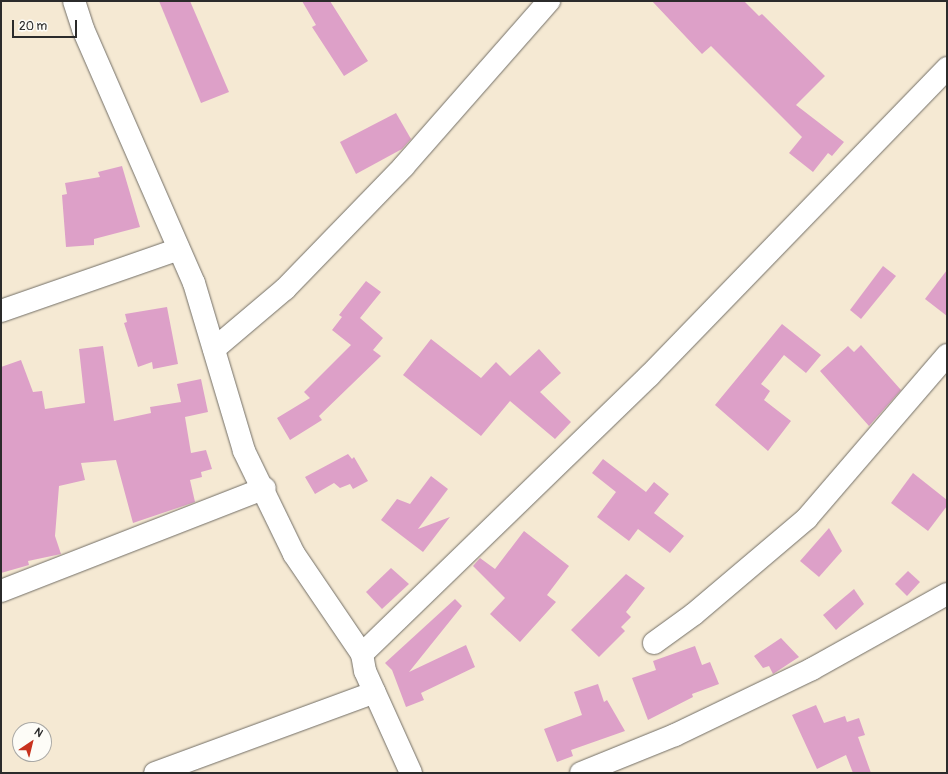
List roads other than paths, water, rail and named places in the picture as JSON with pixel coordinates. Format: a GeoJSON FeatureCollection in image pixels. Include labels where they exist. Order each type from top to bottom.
{"type":"FeatureCollection","features":[{"type":"Feature","properties":{"kind":"street"},"geometry":{"type":"LineString","coordinates":[[74,1],[82,29],[194,284],[244,451],[265,488],[294,554],[362,654],[375,692],[411,773]]}},
{"type":"Feature","properties":{"kind":"street"},"geometry":{"type":"LineString","coordinates":[[214,349],[285,289],[404,166],[549,1]]}},
{"type":"Feature","properties":{"kind":"street"},"geometry":{"type":"LineString","coordinates":[[362,654],[648,376],[947,68]]}},
{"type":"Feature","properties":{"kind":"street"},"geometry":{"type":"LineString","coordinates":[[1,312],[179,249]]}},
{"type":"Feature","properties":{"kind":"street"},"geometry":{"type":"LineString","coordinates":[[654,642],[694,614],[806,518],[947,355]]}},
{"type":"Feature","properties":{"kind":"street"},"geometry":{"type":"LineString","coordinates":[[1,591],[265,488]]}},
{"type":"Feature","properties":{"kind":"street"},"geometry":{"type":"LineString","coordinates":[[581,773],[675,735],[805,672],[947,594]]}},
{"type":"Feature","properties":{"kind":"street"},"geometry":{"type":"LineString","coordinates":[[155,773],[375,692]]}}]}
